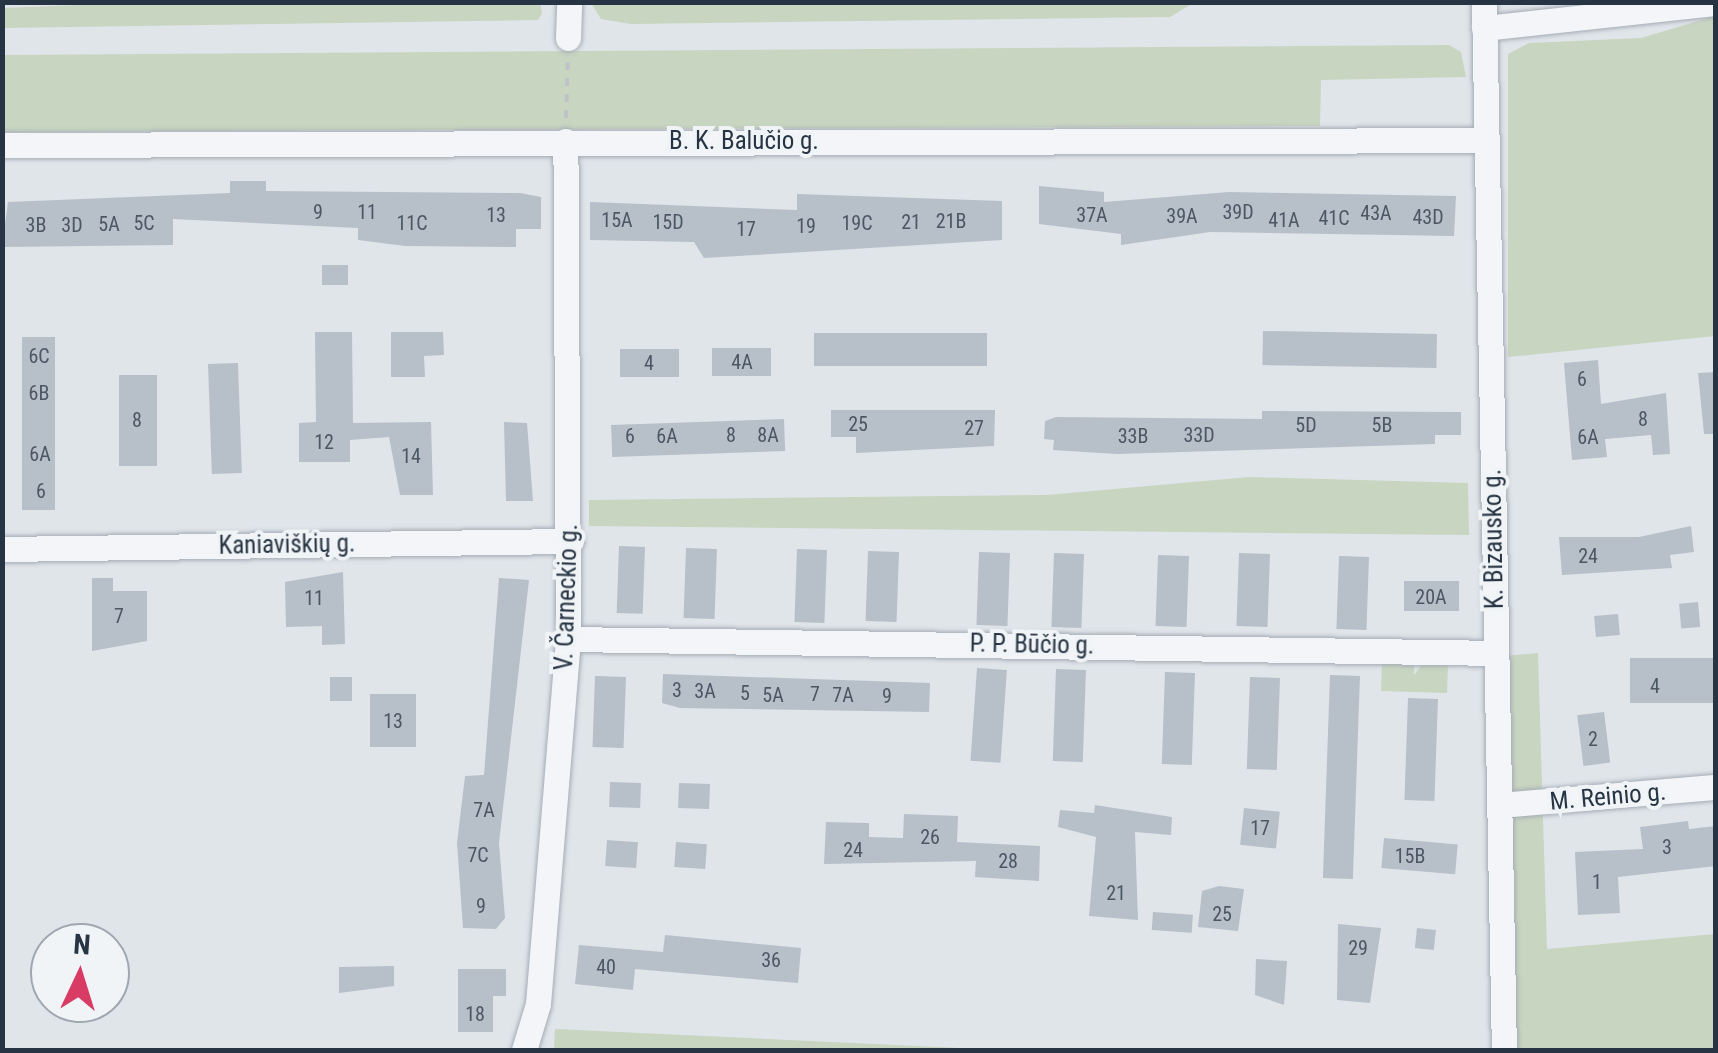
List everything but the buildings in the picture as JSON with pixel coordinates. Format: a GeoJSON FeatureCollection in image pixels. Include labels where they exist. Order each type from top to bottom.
{"type":"FeatureCollection","features":[{"type":"Feature","properties":{"kind":"street"},"geometry":{"type":"LineString","coordinates":[[568,38],[569,2]]}},
{"type":"Feature","properties":{"kind":"street"},"geometry":{"type":"LineString","coordinates":[[1484,15],[1716,3]]}},
{"type":"Feature","properties":{"kind":"street","name":"K. Bizausko g."},"geometry":{"type":"LineString","coordinates":[[1484,15],[1504,1050]]}},
{"type":"Feature","properties":{"kind":"street","name":"B. K. Balučio g."},"geometry":{"type":"LineString","coordinates":[[2,145],[1486,140]]}},
{"type":"Feature","properties":{"kind":"street","name":"V. Čarneckio g."},"geometry":{"type":"LineString","coordinates":[[524,1050],[538,1004],[568,639],[571,541],[564,141]]}},
{"type":"Feature","properties":{"kind":"street","name":"Kaniaviškių g."},"geometry":{"type":"LineString","coordinates":[[2,548],[571,541]]}},
{"type":"Feature","properties":{"kind":"street","name":"P. P. Būčio g."},"geometry":{"type":"LineString","coordinates":[[568,639],[1496,653]]}},
{"type":"Feature","properties":{"kind":"street","name":"M. Reinio g."},"geometry":{"type":"LineString","coordinates":[[1500,804],[1716,787]]}},
{"type":"Feature","properties":{"kind":"path"},"geometry":{"type":"LineString","coordinates":[[564,141],[568,38]]}},
{"type":"Feature","properties":{"kind":"green space"},"geometry":{"type":"Polygon","coordinates":[[[540,2],[542,13],[538,20],[3,28],[3,8],[130,3],[540,2]]]}},
{"type":"Feature","properties":{"kind":"green space"},"geometry":{"type":"Polygon","coordinates":[[[591,2],[1193,3],[1170,17],[631,24],[601,19],[591,2]]]}},
{"type":"Feature","properties":{"kind":"green space"},"geometry":{"type":"Polygon","coordinates":[[[1715,16],[1715,336],[1508,357],[1508,54],[1529,43],[1641,38],[1715,16]]]}},
{"type":"Feature","properties":{"kind":"green space"},"geometry":{"type":"Polygon","coordinates":[[[1449,45],[1461,52],[1466,77],[1321,80],[1320,126],[3,132],[3,55],[1449,45]]]}},
{"type":"Feature","properties":{"kind":"green space"},"geometry":{"type":"Polygon","coordinates":[[[1249,477],[1468,483],[1469,535],[589,526],[589,500],[1047,495],[1249,477]]]}},
{"type":"Feature","properties":{"kind":"green space"},"geometry":{"type":"Polygon","coordinates":[[[1538,653],[1547,949],[1715,934],[1715,1050],[1513,1050],[1505,656],[1538,653]]]}},
{"type":"Feature","properties":{"kind":"green space"},"geometry":{"type":"Polygon","coordinates":[[[1382,661],[1414,662],[1414,675],[1423,663],[1448,663],[1447,693],[1381,691],[1382,661]]]}},
{"type":"Feature","properties":{"kind":"green space"},"geometry":{"type":"Polygon","coordinates":[[[555,1029],[1003,1050],[554,1050],[555,1029]]]}}]}
